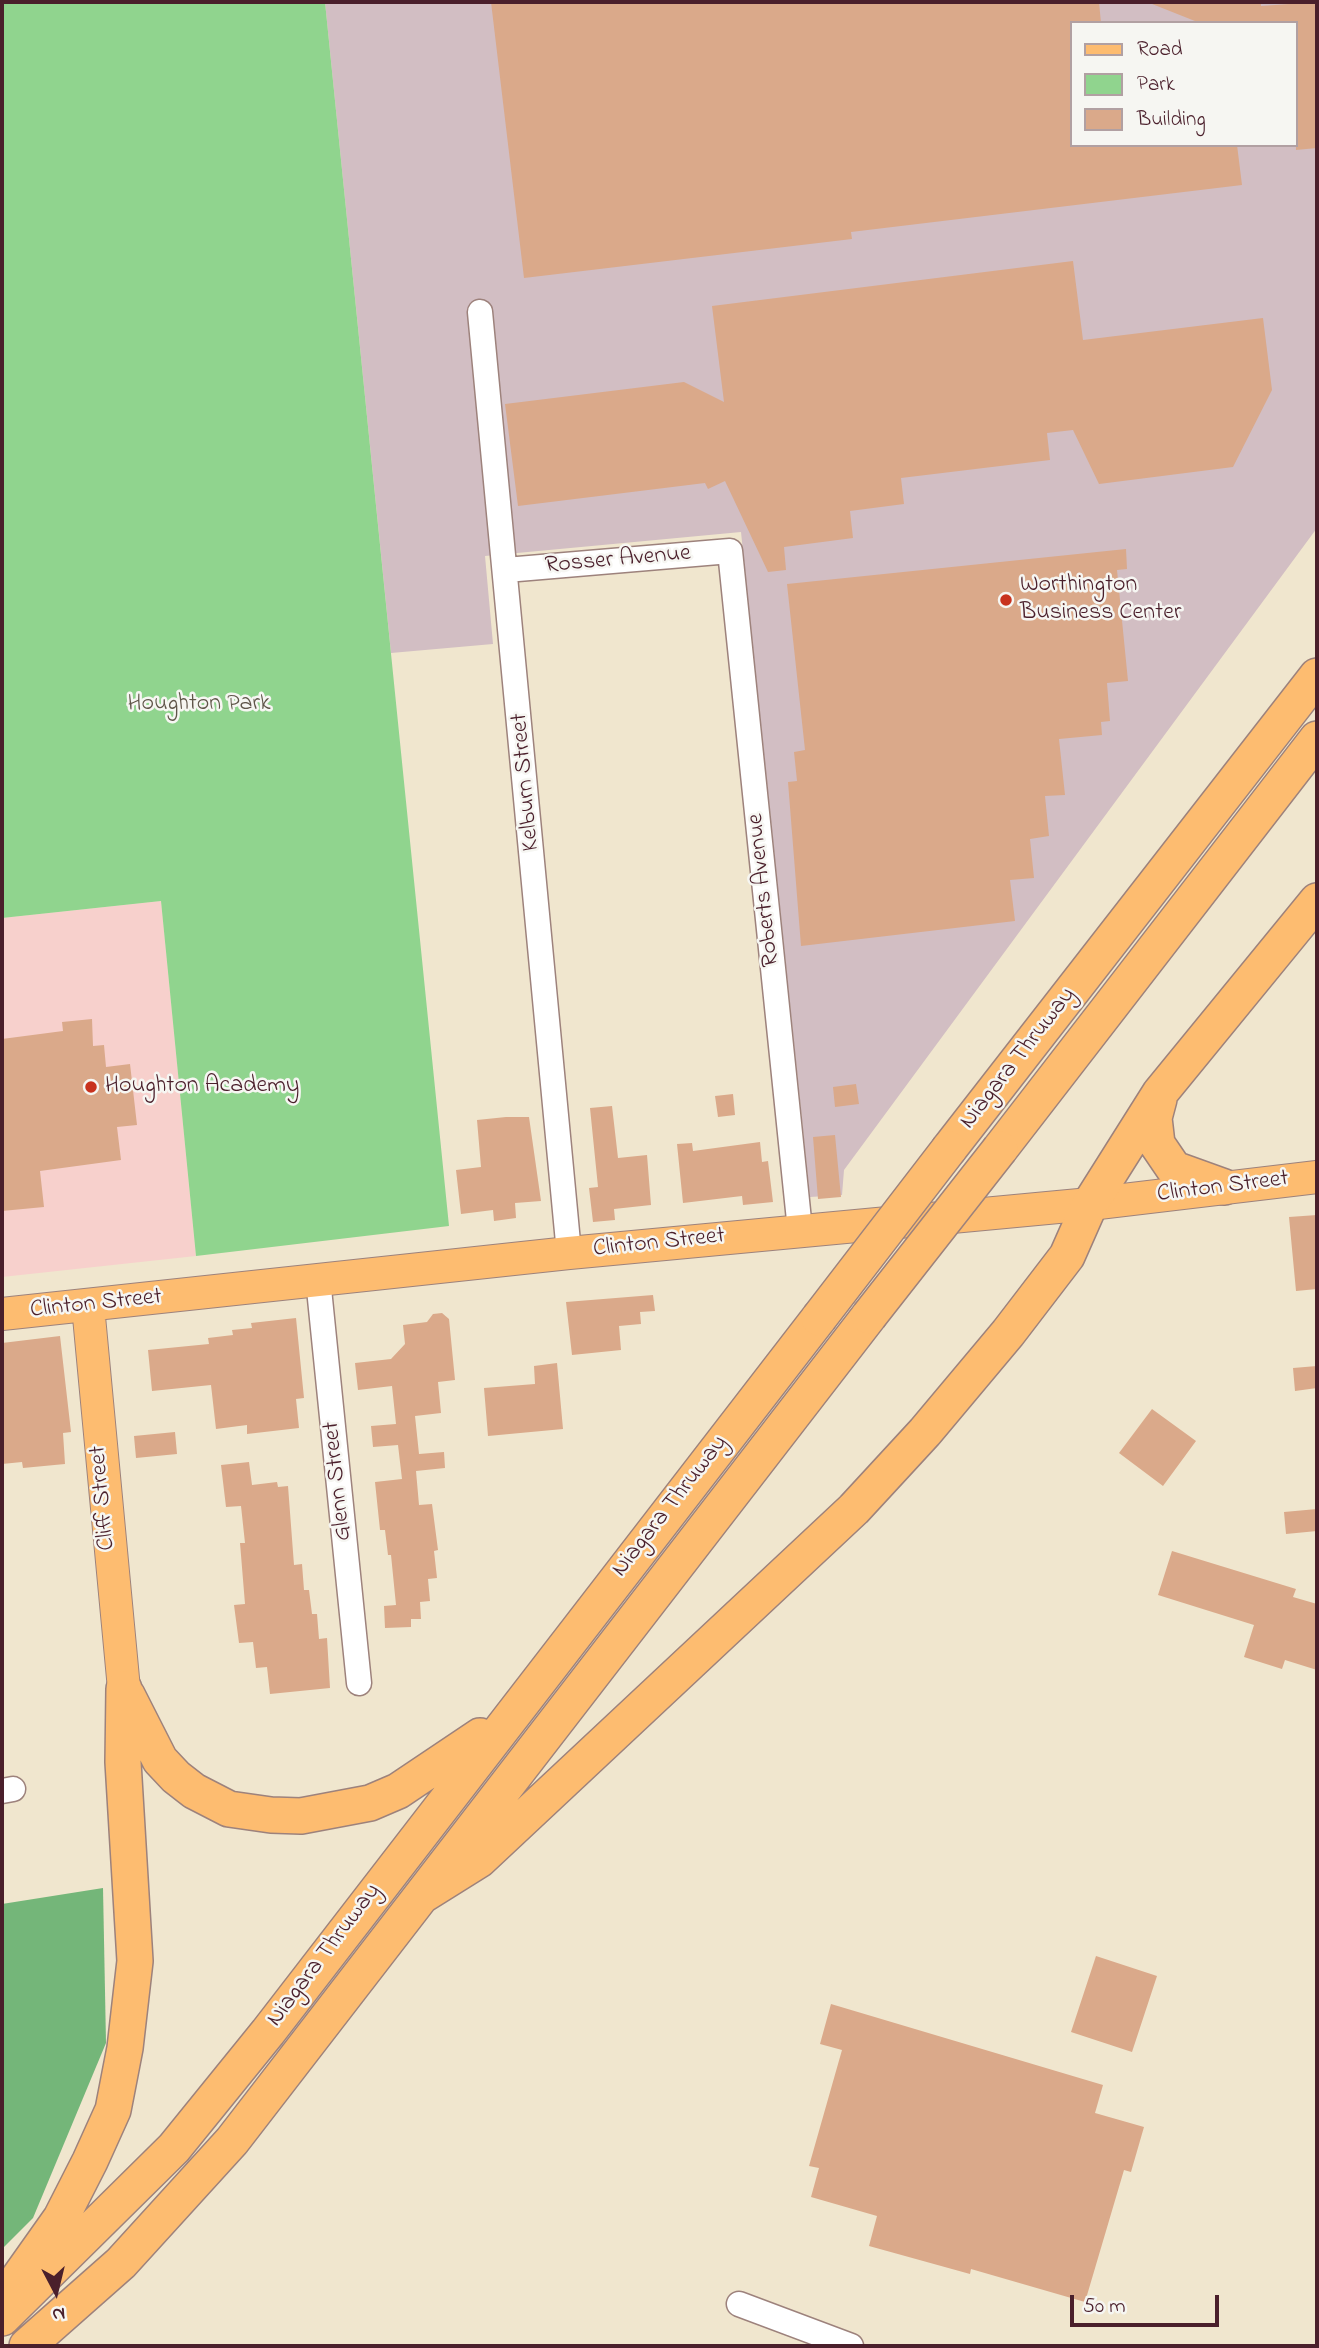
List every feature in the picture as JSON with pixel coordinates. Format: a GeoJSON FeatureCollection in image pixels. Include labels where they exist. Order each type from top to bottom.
{"type":"FeatureCollection","features":[{"type":"Feature","properties":{"kind":"highway","name":"Niagara Thruway"},"geometry":{"type":"LineString","coordinates":[[2,2318],[174,2148],[268,2032],[509,1716],[1317,676]]}},
{"type":"Feature","properties":{"kind":"highway","name":"Niagara Thruway"},"geometry":{"type":"LineString","coordinates":[[27,2346],[121,2263],[232,2141],[1317,739]]}},
{"type":"Feature","properties":{"kind":"highway"},"geometry":{"type":"LineString","coordinates":[[423,1895],[480,1860],[854,1509],[925,1432],[1008,1333],[1067,1256],[1090,1204],[1160,1093],[1317,901]]}},
{"type":"Feature","properties":{"kind":"highway"},"geometry":{"type":"LineString","coordinates":[[1160,1093],[1154,1118],[1157,1144],[1174,1169],[1224,1186]]}},
{"type":"Feature","properties":{"kind":"highway"},"geometry":{"type":"LineString","coordinates":[[124,1689],[160,1760],[176,1777],[194,1791],[229,1809],[271,1815],[301,1816],[370,1803],[408,1785],[509,1716]]}},
{"type":"Feature","properties":{"kind":"highway"},"geometry":{"type":"LineString","coordinates":[[2,2298],[28,2268],[48,2238],[90,2161],[113,2110],[125,2048],[135,1961],[122,1762],[124,1689]]}},
{"type":"Feature","properties":{"kind":"main road","name":"Clinton Street"},"geometry":{"type":"LineString","coordinates":[[2,1314],[569,1253],[1090,1204],[1317,1177]]}},
{"type":"Feature","properties":{"kind":"main road","name":"Cliff Street"},"geometry":{"type":"LineString","coordinates":[[88,1306],[124,1689]]}},
{"type":"Feature","properties":{"kind":"street","name":"Kelburn Street"},"geometry":{"type":"LineString","coordinates":[[480,312],[569,1253]]}},
{"type":"Feature","properties":{"kind":"street","name":"Rosser Avenue"},"geometry":{"type":"LineString","coordinates":[[506,570],[730,551]]}},
{"type":"Feature","properties":{"kind":"street","name":"Roberts Avenue"},"geometry":{"type":"LineString","coordinates":[[730,551],[800,1230]]}},
{"type":"Feature","properties":{"kind":"street","name":"Glenn Street"},"geometry":{"type":"LineString","coordinates":[[318,1279],[359,1683]]}},
{"type":"Feature","properties":{"kind":"street"},"geometry":{"type":"LineString","coordinates":[[739,2304],[850,2346]]}},
{"type":"Feature","properties":{"kind":"shaded area","name":"Worthington Business Center"},"geometry":{"type":"Polygon","coordinates":[[[325,2],[1317,2],[1317,528],[844,1170],[842,1195],[810,1197],[741,532],[485,556],[493,644],[391,653],[325,2]]]}},
{"type":"Feature","properties":{"kind":"shaded area","name":"Houghton Academy"},"geometry":{"type":"Polygon","coordinates":[[[161,901],[196,1256],[2,1277],[2,918],[161,901]]]}},
{"type":"Feature","properties":{"kind":"green space","name":"Houghton Park"},"geometry":{"type":"Polygon","coordinates":[[[2,2],[325,2],[449,1226],[196,1256],[161,901],[2,918],[2,2]]]}},
{"type":"Feature","properties":{"kind":"green space"},"geometry":{"type":"Polygon","coordinates":[[[103,1888],[106,2043],[33,2218],[2,2249],[2,1904],[103,1888]]]}},
{"type":"Feature","properties":{"kind":"building"},"geometry":{"type":"Polygon","coordinates":[[[491,2],[1099,2],[1101,21],[1070,21],[1070,147],[1237,147],[1242,185],[851,232],[852,239],[524,278],[491,2]]]}},
{"type":"Feature","properties":{"kind":"building"},"geometry":{"type":"Polygon","coordinates":[[[1147,2],[1261,2],[1261,6],[1317,2],[1317,148],[1296,150],[1298,21],[1195,21],[1147,2]]]}},
{"type":"Feature","properties":{"kind":"building"},"geometry":{"type":"Polygon","coordinates":[[[1073,261],[1083,340],[1263,318],[1272,390],[1233,467],[1099,484],[1073,430],[1047,433],[1050,460],[901,478],[904,504],[850,511],[853,538],[784,547],[786,570],[768,572],[725,481],[708,489],[705,483],[518,506],[505,404],[684,382],[724,402],[712,306],[1073,261]]]}},
{"type":"Feature","properties":{"kind":"building"},"geometry":{"type":"Polygon","coordinates":[[[1126,549],[1127,569],[1117,570],[1128,681],[1107,683],[1110,721],[1101,722],[1102,735],[1059,739],[1065,795],[1045,796],[1049,836],[1030,839],[1034,878],[1010,880],[1015,921],[801,946],[788,782],[797,781],[794,752],[805,750],[787,584],[1126,549]]]}},
{"type":"Feature","properties":{"kind":"building"},"geometry":{"type":"Polygon","coordinates":[[[92,1019],[93,1046],[104,1045],[106,1067],[130,1064],[137,1125],[117,1127],[121,1160],[40,1171],[44,1207],[2,1211],[2,1039],[63,1031],[62,1022],[92,1019]]]}},
{"type":"Feature","properties":{"kind":"building"},"geometry":{"type":"Polygon","coordinates":[[[856,1084],[859,1104],[835,1107],[833,1087],[856,1084]]]}},
{"type":"Feature","properties":{"kind":"building"},"geometry":{"type":"Polygon","coordinates":[[[733,1094],[735,1115],[718,1117],[715,1096],[733,1094]]]}},
{"type":"Feature","properties":{"kind":"building"},"geometry":{"type":"Polygon","coordinates":[[[612,1106],[618,1158],[647,1155],[651,1205],[614,1209],[615,1220],[593,1222],[589,1188],[598,1187],[590,1108],[612,1106]]]}},
{"type":"Feature","properties":{"kind":"building"},"geometry":{"type":"Polygon","coordinates":[[[529,1117],[541,1201],[515,1203],[516,1218],[494,1221],[493,1210],[461,1214],[456,1170],[481,1167],[477,1120],[529,1117]]]}},
{"type":"Feature","properties":{"kind":"building"},"geometry":{"type":"Polygon","coordinates":[[[835,1135],[841,1197],[818,1199],[813,1137],[835,1135]]]}},
{"type":"Feature","properties":{"kind":"building"},"geometry":{"type":"Polygon","coordinates":[[[760,1142],[762,1162],[768,1161],[773,1202],[743,1205],[742,1196],[683,1203],[677,1144],[692,1143],[693,1151],[760,1142]]]}},
{"type":"Feature","properties":{"kind":"building"},"geometry":{"type":"Polygon","coordinates":[[[1317,1215],[1317,1289],[1296,1291],[1289,1217],[1317,1215]]]}},
{"type":"Feature","properties":{"kind":"building"},"geometry":{"type":"Polygon","coordinates":[[[653,1295],[655,1311],[640,1312],[641,1324],[619,1326],[621,1350],[572,1355],[566,1302],[653,1295]]]}},
{"type":"Feature","properties":{"kind":"building"},"geometry":{"type":"Polygon","coordinates":[[[442,1313],[449,1319],[455,1380],[438,1382],[441,1413],[415,1416],[419,1454],[444,1452],[445,1468],[416,1471],[419,1505],[432,1504],[438,1550],[434,1551],[437,1578],[428,1579],[430,1601],[420,1602],[421,1619],[411,1619],[411,1627],[385,1628],[384,1606],[396,1605],[391,1555],[388,1555],[385,1530],[380,1530],[375,1482],[402,1479],[398,1445],[373,1447],[371,1426],[396,1424],[392,1386],[358,1390],[355,1363],[391,1359],[405,1344],[403,1325],[427,1322],[433,1314],[442,1313]]]}},
{"type":"Feature","properties":{"kind":"building"},"geometry":{"type":"Polygon","coordinates":[[[296,1318],[304,1398],[296,1399],[299,1428],[247,1434],[247,1425],[216,1429],[211,1385],[152,1391],[148,1350],[209,1344],[208,1338],[233,1335],[232,1330],[252,1328],[251,1323],[296,1318]]]}},
{"type":"Feature","properties":{"kind":"building"},"geometry":{"type":"Polygon","coordinates":[[[60,1336],[71,1432],[63,1433],[65,1464],[23,1468],[22,1462],[2,1464],[2,1343],[60,1336]]]}},
{"type":"Feature","properties":{"kind":"building"},"geometry":{"type":"Polygon","coordinates":[[[557,1363],[563,1429],[488,1436],[484,1388],[535,1384],[534,1366],[557,1363]]]}},
{"type":"Feature","properties":{"kind":"building"},"geometry":{"type":"Polygon","coordinates":[[[1317,1366],[1317,1388],[1295,1391],[1293,1368],[1317,1366]]]}},
{"type":"Feature","properties":{"kind":"building"},"geometry":{"type":"Polygon","coordinates":[[[1152,1409],[1196,1441],[1163,1486],[1119,1453],[1152,1409]]]}},
{"type":"Feature","properties":{"kind":"building"},"geometry":{"type":"Polygon","coordinates":[[[175,1432],[177,1454],[136,1458],[134,1436],[175,1432]]]}},
{"type":"Feature","properties":{"kind":"building"},"geometry":{"type":"Polygon","coordinates":[[[249,1462],[252,1485],[277,1482],[278,1487],[288,1486],[294,1565],[302,1564],[304,1590],[309,1590],[312,1614],[317,1614],[319,1639],[327,1638],[330,1688],[270,1694],[267,1667],[256,1668],[253,1642],[239,1643],[234,1605],[245,1604],[240,1543],[245,1543],[241,1506],[226,1507],[221,1465],[249,1462]]]}},
{"type":"Feature","properties":{"kind":"building"},"geometry":{"type":"Polygon","coordinates":[[[1317,1509],[1317,1531],[1286,1534],[1284,1512],[1317,1509]]]}},
{"type":"Feature","properties":{"kind":"building"},"geometry":{"type":"Polygon","coordinates":[[[1172,1551],[1296,1589],[1293,1597],[1317,1604],[1317,1670],[1285,1660],[1282,1669],[1244,1657],[1254,1625],[1158,1595],[1172,1551]]]}},
{"type":"Feature","properties":{"kind":"building"},"geometry":{"type":"Polygon","coordinates":[[[1096,1956],[1157,1976],[1132,2052],[1071,2032],[1096,1956]]]}},
{"type":"Feature","properties":{"kind":"building"},"geometry":{"type":"Polygon","coordinates":[[[831,2004],[1103,2085],[1095,2113],[1144,2127],[1131,2172],[1124,2170],[1085,2302],[971,2269],[970,2274],[869,2246],[877,2216],[811,2197],[819,2168],[809,2166],[842,2050],[820,2044],[831,2004]]]}},
{"type":"Feature","properties":{"kind":"place","name":"Worthington Business Center"},"geometry":{"type":"Point","coordinates":[1006,600]}},
{"type":"Feature","properties":{"kind":"place","name":"Houghton Academy"},"geometry":{"type":"Point","coordinates":[91,1087]}}]}
